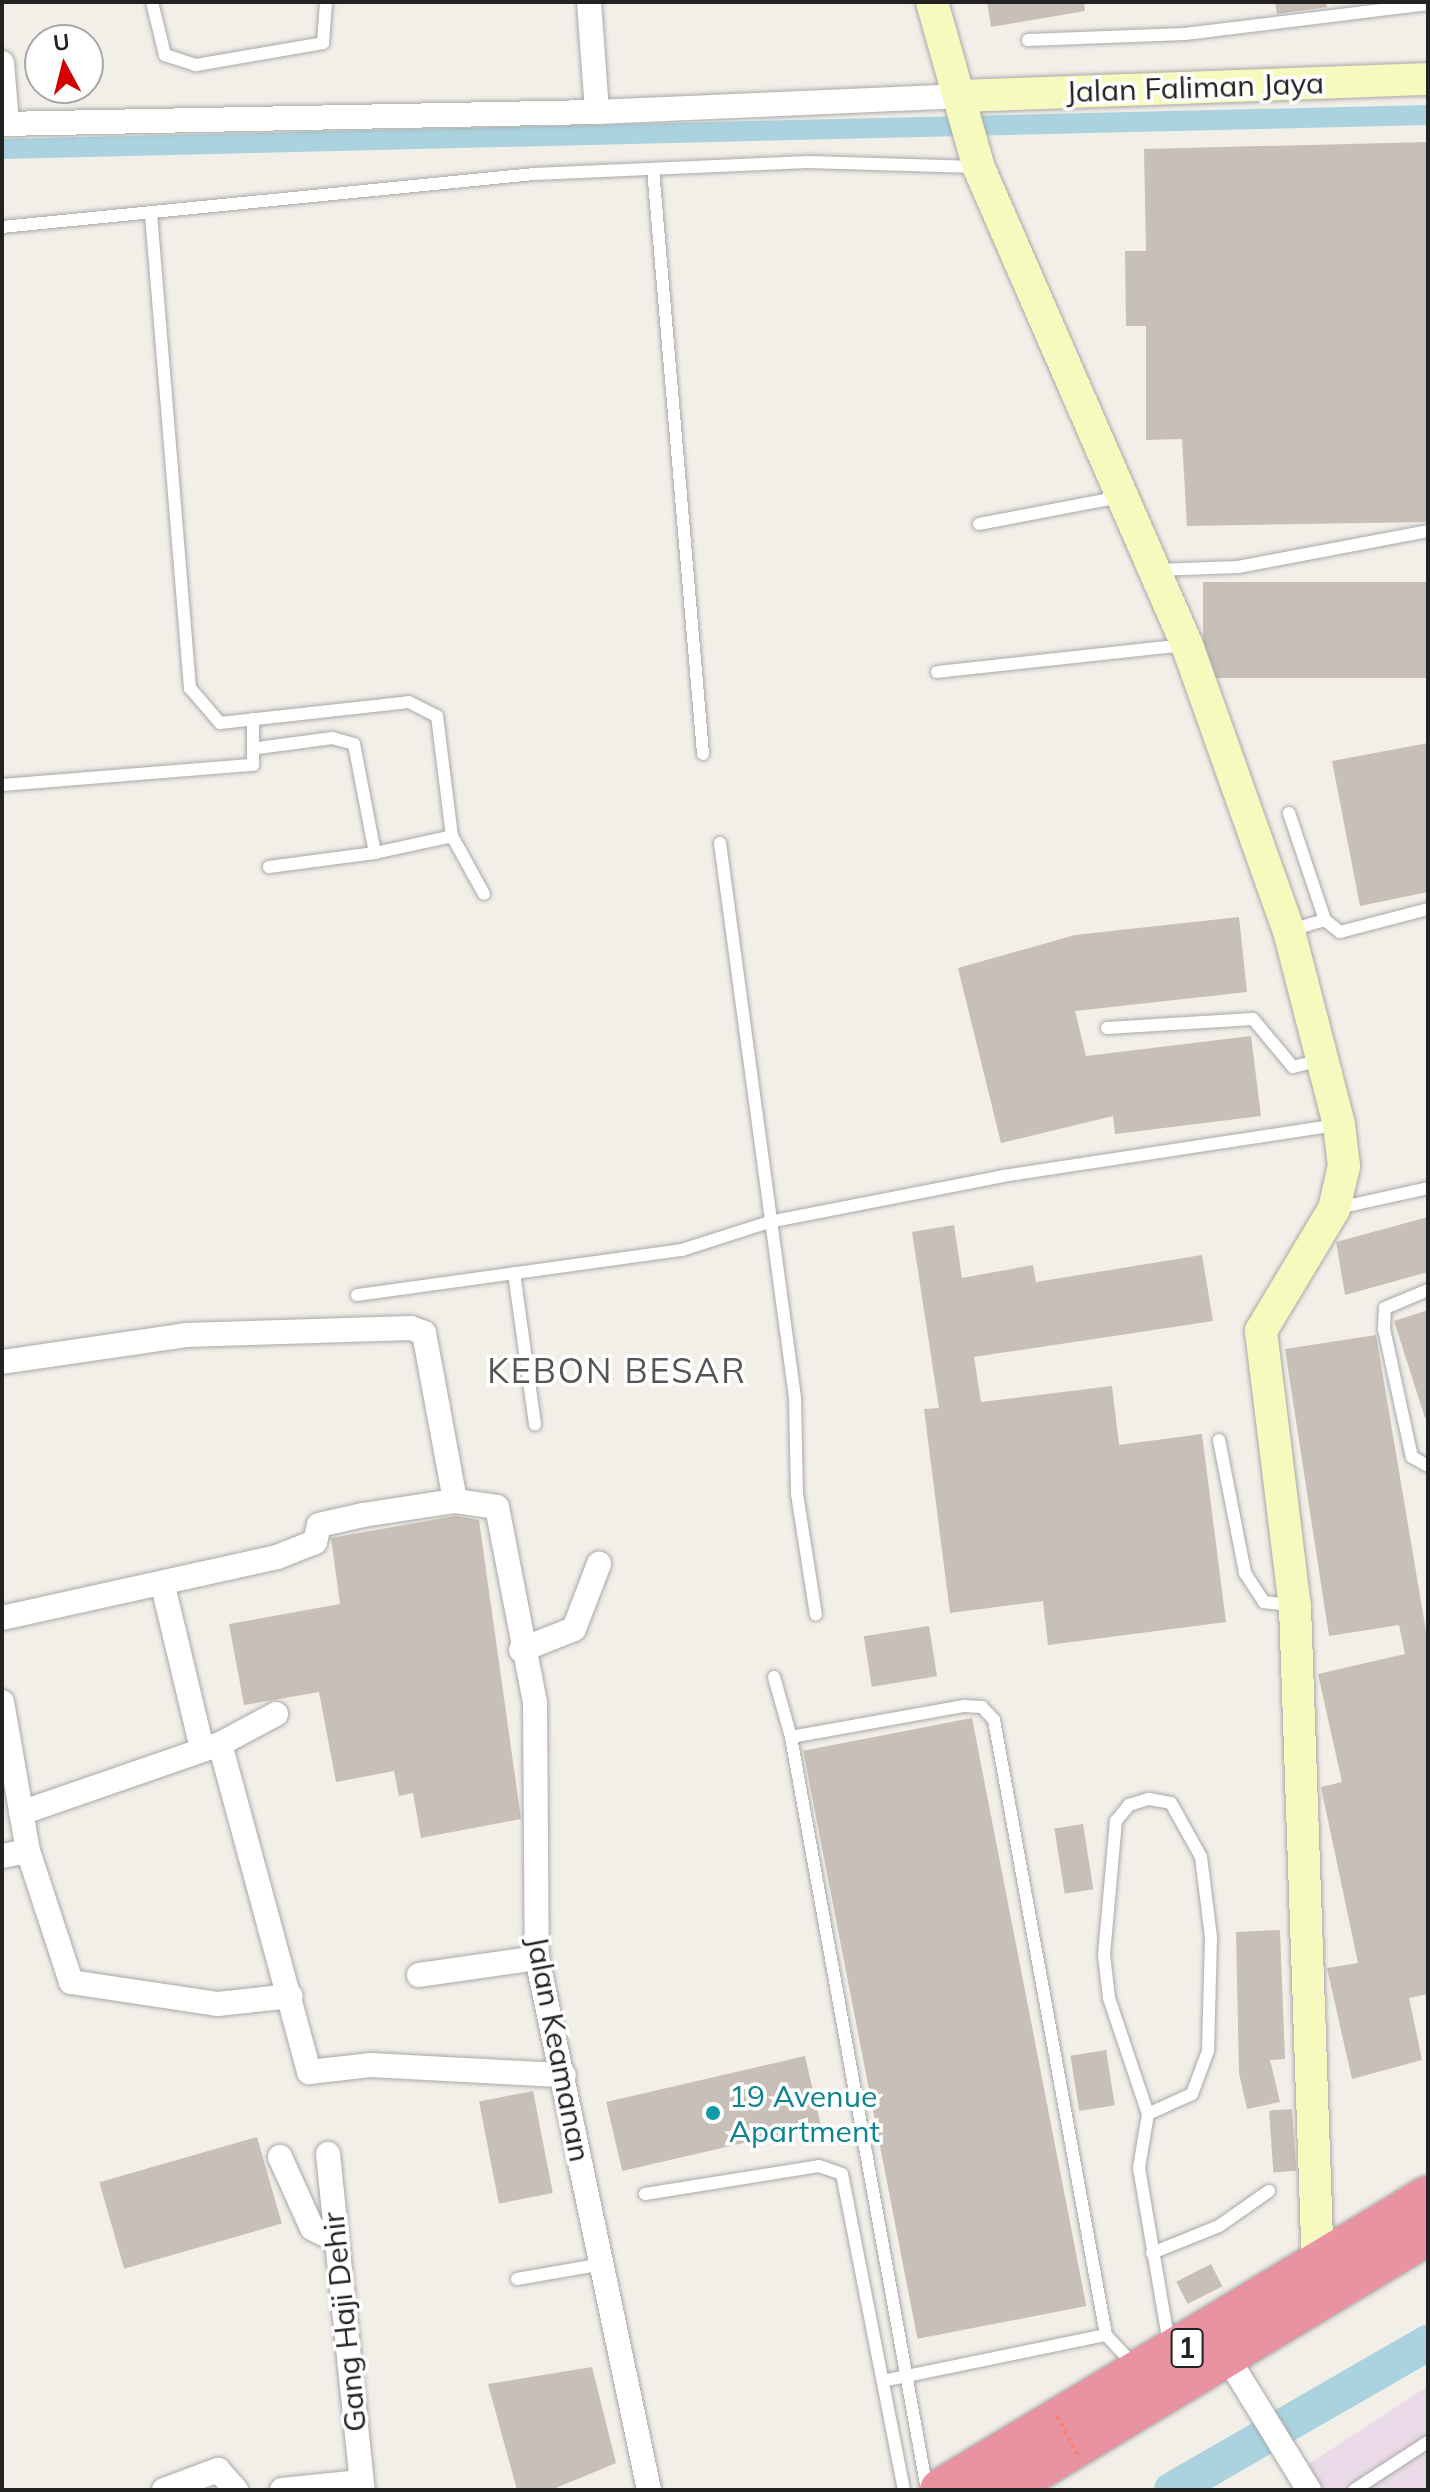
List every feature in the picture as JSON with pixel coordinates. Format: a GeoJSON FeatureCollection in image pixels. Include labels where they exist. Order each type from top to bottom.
{"type":"FeatureCollection","features":[{"type":"Feature","properties":{"kind":"highway","name":"1"},"geometry":{"type":"LineString","coordinates":[[941,2490],[1157,2366],[1428,2197]]}},
{"type":"Feature","properties":{"kind":"highway","name":"1"},"geometry":{"type":"LineString","coordinates":[[1003,2490],[1031,2480],[1240,2377],[1428,2234]]}},
{"type":"Feature","properties":{"kind":"street"},"geometry":{"type":"LineString","coordinates":[[589,2],[597,112]]}},
{"type":"Feature","properties":{"kind":"street"},"geometry":{"type":"LineString","coordinates":[[932,2],[964,102],[975,154],[1187,645],[1289,931],[1339,1125],[1344,1166],[1334,1209],[1261,1331],[1295,1606],[1318,2268]]}},
{"type":"Feature","properties":{"kind":"street"},"geometry":{"type":"LineString","coordinates":[[2,63],[5,124],[964,102]]}},
{"type":"Feature","properties":{"kind":"street","name":"Jalan Faliman Jaya"},"geometry":{"type":"LineString","coordinates":[[964,102],[1428,79]]}},
{"type":"Feature","properties":{"kind":"street"},"geometry":{"type":"LineString","coordinates":[[2,1362],[186,1335],[411,1328],[424,1333],[455,1501],[319,1525],[319,1537],[303,1548],[163,1586],[2,1618]]}},
{"type":"Feature","properties":{"kind":"street","name":"Jalan Keamanan"},"geometry":{"type":"LineString","coordinates":[[455,1501],[497,1507],[521,1650],[535,1703],[537,1958],[649,2490]]}},
{"type":"Feature","properties":{"kind":"street"},"geometry":{"type":"LineString","coordinates":[[521,1650],[574,1629],[599,1564]]}},
{"type":"Feature","properties":{"kind":"street"},"geometry":{"type":"LineString","coordinates":[[163,1586],[291,1996],[309,2072],[370,2065],[564,2075]]}},
{"type":"Feature","properties":{"kind":"street"},"geometry":{"type":"LineString","coordinates":[[2,1702],[28,1851],[71,1982],[82,1989],[218,2004],[291,1996]]}},
{"type":"Feature","properties":{"kind":"street"},"geometry":{"type":"LineString","coordinates":[[21,1813],[211,1746],[276,1714]]}},
{"type":"Feature","properties":{"kind":"street"},"geometry":{"type":"LineString","coordinates":[[2,1856],[28,1851]]}},
{"type":"Feature","properties":{"kind":"street"},"geometry":{"type":"LineString","coordinates":[[419,1975],[537,1958]]}},
{"type":"Feature","properties":{"kind":"street","name":"Gang Haji Dehir"},"geometry":{"type":"LineString","coordinates":[[328,2154],[332,2238],[362,2486]]}},
{"type":"Feature","properties":{"kind":"street"},"geometry":{"type":"LineString","coordinates":[[280,2157],[312,2228],[332,2238]]}},
{"type":"Feature","properties":{"kind":"street"},"geometry":{"type":"LineString","coordinates":[[1240,2377],[1309,2490]]}},
{"type":"Feature","properties":{"kind":"street"},"geometry":{"type":"LineString","coordinates":[[164,2490],[218,2470],[236,2490]]}},
{"type":"Feature","properties":{"kind":"street"},"geometry":{"type":"LineString","coordinates":[[282,2490],[362,2486]]}},
{"type":"Feature","properties":{"kind":"lane"},"geometry":{"type":"LineString","coordinates":[[152,2],[165,55],[196,65],[323,43],[326,2]]}},
{"type":"Feature","properties":{"kind":"lane"},"geometry":{"type":"LineString","coordinates":[[1028,40],[1214,31],[1428,4]]}},
{"type":"Feature","properties":{"kind":"lane"},"geometry":{"type":"LineString","coordinates":[[2,227],[534,174],[975,154]]}},
{"type":"Feature","properties":{"kind":"lane"},"geometry":{"type":"LineString","coordinates":[[653,169],[703,754]]}},
{"type":"Feature","properties":{"kind":"lane"},"geometry":{"type":"LineString","coordinates":[[151,214],[190,688],[205,714],[220,723],[409,702],[423,708],[444,734],[452,836],[484,894]]}},
{"type":"Feature","properties":{"kind":"lane"},"geometry":{"type":"LineString","coordinates":[[979,524],[1124,497]]}},
{"type":"Feature","properties":{"kind":"lane"},"geometry":{"type":"LineString","coordinates":[[1154,571],[1238,567],[1428,531]]}},
{"type":"Feature","properties":{"kind":"lane"},"geometry":{"type":"LineString","coordinates":[[937,672],[1187,645]]}},
{"type":"Feature","properties":{"kind":"lane"},"geometry":{"type":"LineString","coordinates":[[2,785],[253,765],[258,748],[253,719]]}},
{"type":"Feature","properties":{"kind":"lane"},"geometry":{"type":"LineString","coordinates":[[258,748],[332,738],[354,744],[375,853]]}},
{"type":"Feature","properties":{"kind":"lane"},"geometry":{"type":"LineString","coordinates":[[1289,813],[1325,920],[1340,932],[1428,909]]}},
{"type":"Feature","properties":{"kind":"lane"},"geometry":{"type":"LineString","coordinates":[[269,867],[375,853],[452,836]]}},
{"type":"Feature","properties":{"kind":"lane"},"geometry":{"type":"LineString","coordinates":[[720,843],[816,1615]]}},
{"type":"Feature","properties":{"kind":"lane"},"geometry":{"type":"LineString","coordinates":[[1289,931],[1325,920]]}},
{"type":"Feature","properties":{"kind":"lane"},"geometry":{"type":"LineString","coordinates":[[1107,1028],[1253,1019],[1293,1067],[1324,1059]]}},
{"type":"Feature","properties":{"kind":"lane"},"geometry":{"type":"LineString","coordinates":[[357,1295],[682,1250],[769,1222],[1003,1176],[1339,1125]]}},
{"type":"Feature","properties":{"kind":"lane"},"geometry":{"type":"LineString","coordinates":[[1334,1209],[1428,1188]]}},
{"type":"Feature","properties":{"kind":"lane"},"geometry":{"type":"LineString","coordinates":[[514,1273],[535,1425]]}},
{"type":"Feature","properties":{"kind":"lane"},"geometry":{"type":"LineString","coordinates":[[1428,1290],[1385,1308],[1384,1329],[1412,1457],[1428,1466]]}},
{"type":"Feature","properties":{"kind":"lane"},"geometry":{"type":"LineString","coordinates":[[1219,1440],[1245,1573],[1264,1602],[1295,1606]]}},
{"type":"Feature","properties":{"kind":"lane"},"geometry":{"type":"LineString","coordinates":[[774,1677],[791,1737],[927,2490]]}},
{"type":"Feature","properties":{"kind":"lane"},"geometry":{"type":"LineString","coordinates":[[791,1737],[964,1706],[982,1707],[994,1720],[1106,2335]]}},
{"type":"Feature","properties":{"kind":"lane"},"geometry":{"type":"LineString","coordinates":[[1148,2114],[1192,2094],[1208,2051],[1211,1937],[1201,1857],[1171,1803],[1149,1799],[1129,1805],[1116,1821],[1104,1955],[1109,1998],[1148,2114],[1139,2168],[1152,2253],[1157,2366]]}},
{"type":"Feature","properties":{"kind":"lane"},"geometry":{"type":"LineString","coordinates":[[645,2194],[819,2166],[842,2174],[904,2490]]}},
{"type":"Feature","properties":{"kind":"lane"},"geometry":{"type":"LineString","coordinates":[[1152,2253],[1219,2226],[1269,2191]]}},
{"type":"Feature","properties":{"kind":"lane"},"geometry":{"type":"LineString","coordinates":[[517,2279],[603,2264]]}},
{"type":"Feature","properties":{"kind":"lane"},"geometry":{"type":"LineString","coordinates":[[883,2381],[1106,2335],[1157,2366]]}},
{"type":"Feature","properties":{"kind":"lane"},"geometry":{"type":"LineString","coordinates":[[1354,2490],[1428,2442]]}},
{"type":"Feature","properties":{"kind":"path"},"geometry":{"type":"LineString","coordinates":[[1057,2416],[1079,2457]]}},
{"type":"Feature","properties":{"kind":"shaded area"},"geometry":{"type":"Polygon","coordinates":[[[1428,2386],[1428,2490],[1319,2490],[1304,2467],[1428,2386]]]}},
{"type":"Feature","properties":{"kind":"building"},"geometry":{"type":"Polygon","coordinates":[[[987,2],[1084,2],[1085,11],[991,27],[987,2]]]}},
{"type":"Feature","properties":{"kind":"building"},"geometry":{"type":"Polygon","coordinates":[[[1275,2],[1326,2],[1327,7],[1277,14],[1275,2]]]}},
{"type":"Feature","properties":{"kind":"building"},"geometry":{"type":"Polygon","coordinates":[[[1428,142],[1428,522],[1187,526],[1182,439],[1146,440],[1146,326],[1126,326],[1125,251],[1146,251],[1144,149],[1428,142]]]}},
{"type":"Feature","properties":{"kind":"building"},"geometry":{"type":"Polygon","coordinates":[[[1203,582],[1428,582],[1428,678],[1203,678],[1203,582]]]}},
{"type":"Feature","properties":{"kind":"building"},"geometry":{"type":"Polygon","coordinates":[[[1428,743],[1428,892],[1360,906],[1332,761],[1428,743]]]}},
{"type":"Feature","properties":{"kind":"building"},"geometry":{"type":"Polygon","coordinates":[[[1239,917],[1247,992],[1075,1011],[1086,1056],[1251,1036],[1261,1116],[1115,1134],[1113,1116],[1001,1143],[958,968],[1075,935],[1239,917]]]}},
{"type":"Feature","properties":{"kind":"building"},"geometry":{"type":"Polygon","coordinates":[[[1428,1217],[1428,1272],[1345,1295],[1336,1242],[1428,1217]]]}},
{"type":"Feature","properties":{"kind":"building"},"geometry":{"type":"Polygon","coordinates":[[[954,1225],[962,1278],[1033,1265],[1036,1282],[1202,1255],[1213,1321],[974,1357],[981,1402],[1112,1386],[1119,1445],[1202,1434],[1226,1622],[1048,1645],[1043,1601],[950,1613],[924,1409],[939,1408],[912,1232],[954,1225]]]}},
{"type":"Feature","properties":{"kind":"building"},"geometry":{"type":"Polygon","coordinates":[[[1428,1310],[1428,1417],[1425,1418],[1394,1321],[1428,1310]]]}},
{"type":"Feature","properties":{"kind":"building"},"geometry":{"type":"Polygon","coordinates":[[[1376,1335],[1428,1643],[1428,1994],[1409,1998],[1422,2060],[1352,2079],[1327,1968],[1358,1963],[1321,1787],[1342,1782],[1318,1674],[1405,1654],[1399,1625],[1329,1636],[1285,1349],[1376,1335]]]}},
{"type":"Feature","properties":{"kind":"building"},"geometry":{"type":"Polygon","coordinates":[[[455,1516],[479,1520],[521,1819],[421,1838],[413,1793],[399,1796],[394,1771],[336,1782],[319,1692],[244,1705],[229,1624],[340,1604],[331,1538],[455,1516]]]}},
{"type":"Feature","properties":{"kind":"building"},"geometry":{"type":"Polygon","coordinates":[[[929,1626],[937,1676],[872,1687],[864,1636],[929,1626]]]}},
{"type":"Feature","properties":{"kind":"building"},"geometry":{"type":"Polygon","coordinates":[[[972,1718],[1086,2306],[917,2339],[803,1751],[972,1718]]]}},
{"type":"Feature","properties":{"kind":"building"},"geometry":{"type":"Polygon","coordinates":[[[1083,1824],[1093,1889],[1065,1894],[1054,1829],[1083,1824]]]}},
{"type":"Feature","properties":{"kind":"building"},"geometry":{"type":"Polygon","coordinates":[[[1280,1930],[1285,2059],[1270,2060],[1280,2102],[1247,2109],[1239,2073],[1236,1932],[1280,1930]]]}},
{"type":"Feature","properties":{"kind":"building"},"geometry":{"type":"Polygon","coordinates":[[[1106,2050],[1115,2105],[1079,2111],[1070,2056],[1106,2050]]]}},
{"type":"Feature","properties":{"kind":"building","name":"19 Avenue Apartment"},"geometry":{"type":"Polygon","coordinates":[[[805,2056],[821,2125],[622,2171],[606,2102],[805,2056]]]}},
{"type":"Feature","properties":{"kind":"building"},"geometry":{"type":"Polygon","coordinates":[[[533,2091],[553,2193],[499,2204],[479,2101],[533,2091]]]}},
{"type":"Feature","properties":{"kind":"building"},"geometry":{"type":"Polygon","coordinates":[[[1292,2109],[1296,2171],[1273,2172],[1269,2111],[1292,2109]]]}},
{"type":"Feature","properties":{"kind":"building"},"geometry":{"type":"Polygon","coordinates":[[[257,2137],[282,2224],[124,2269],[99,2182],[257,2137]]]}},
{"type":"Feature","properties":{"kind":"building"},"geometry":{"type":"Polygon","coordinates":[[[1211,2264],[1222,2286],[1188,2304],[1176,2282],[1211,2264]]]}},
{"type":"Feature","properties":{"kind":"building"},"geometry":{"type":"Polygon","coordinates":[[[592,2367],[616,2463],[551,2490],[517,2490],[488,2384],[592,2367]]]}},
{"type":"Feature","properties":{"kind":"waterway"},"geometry":{"type":"LineString","coordinates":[[2,149],[1428,115]]}},
{"type":"Feature","properties":{"kind":"waterway"},"geometry":{"type":"LineString","coordinates":[[1172,2490],[1428,2343]]}},
{"type":"Feature","properties":{"kind":"place","name":"19 Avenue Apartment"},"geometry":{"type":"Point","coordinates":[713,2113]}},
{"type":"Feature","properties":{"kind":"district","name":"KEBON BESAR"},"geometry":{"type":"Point","coordinates":[617,1371]}}]}
